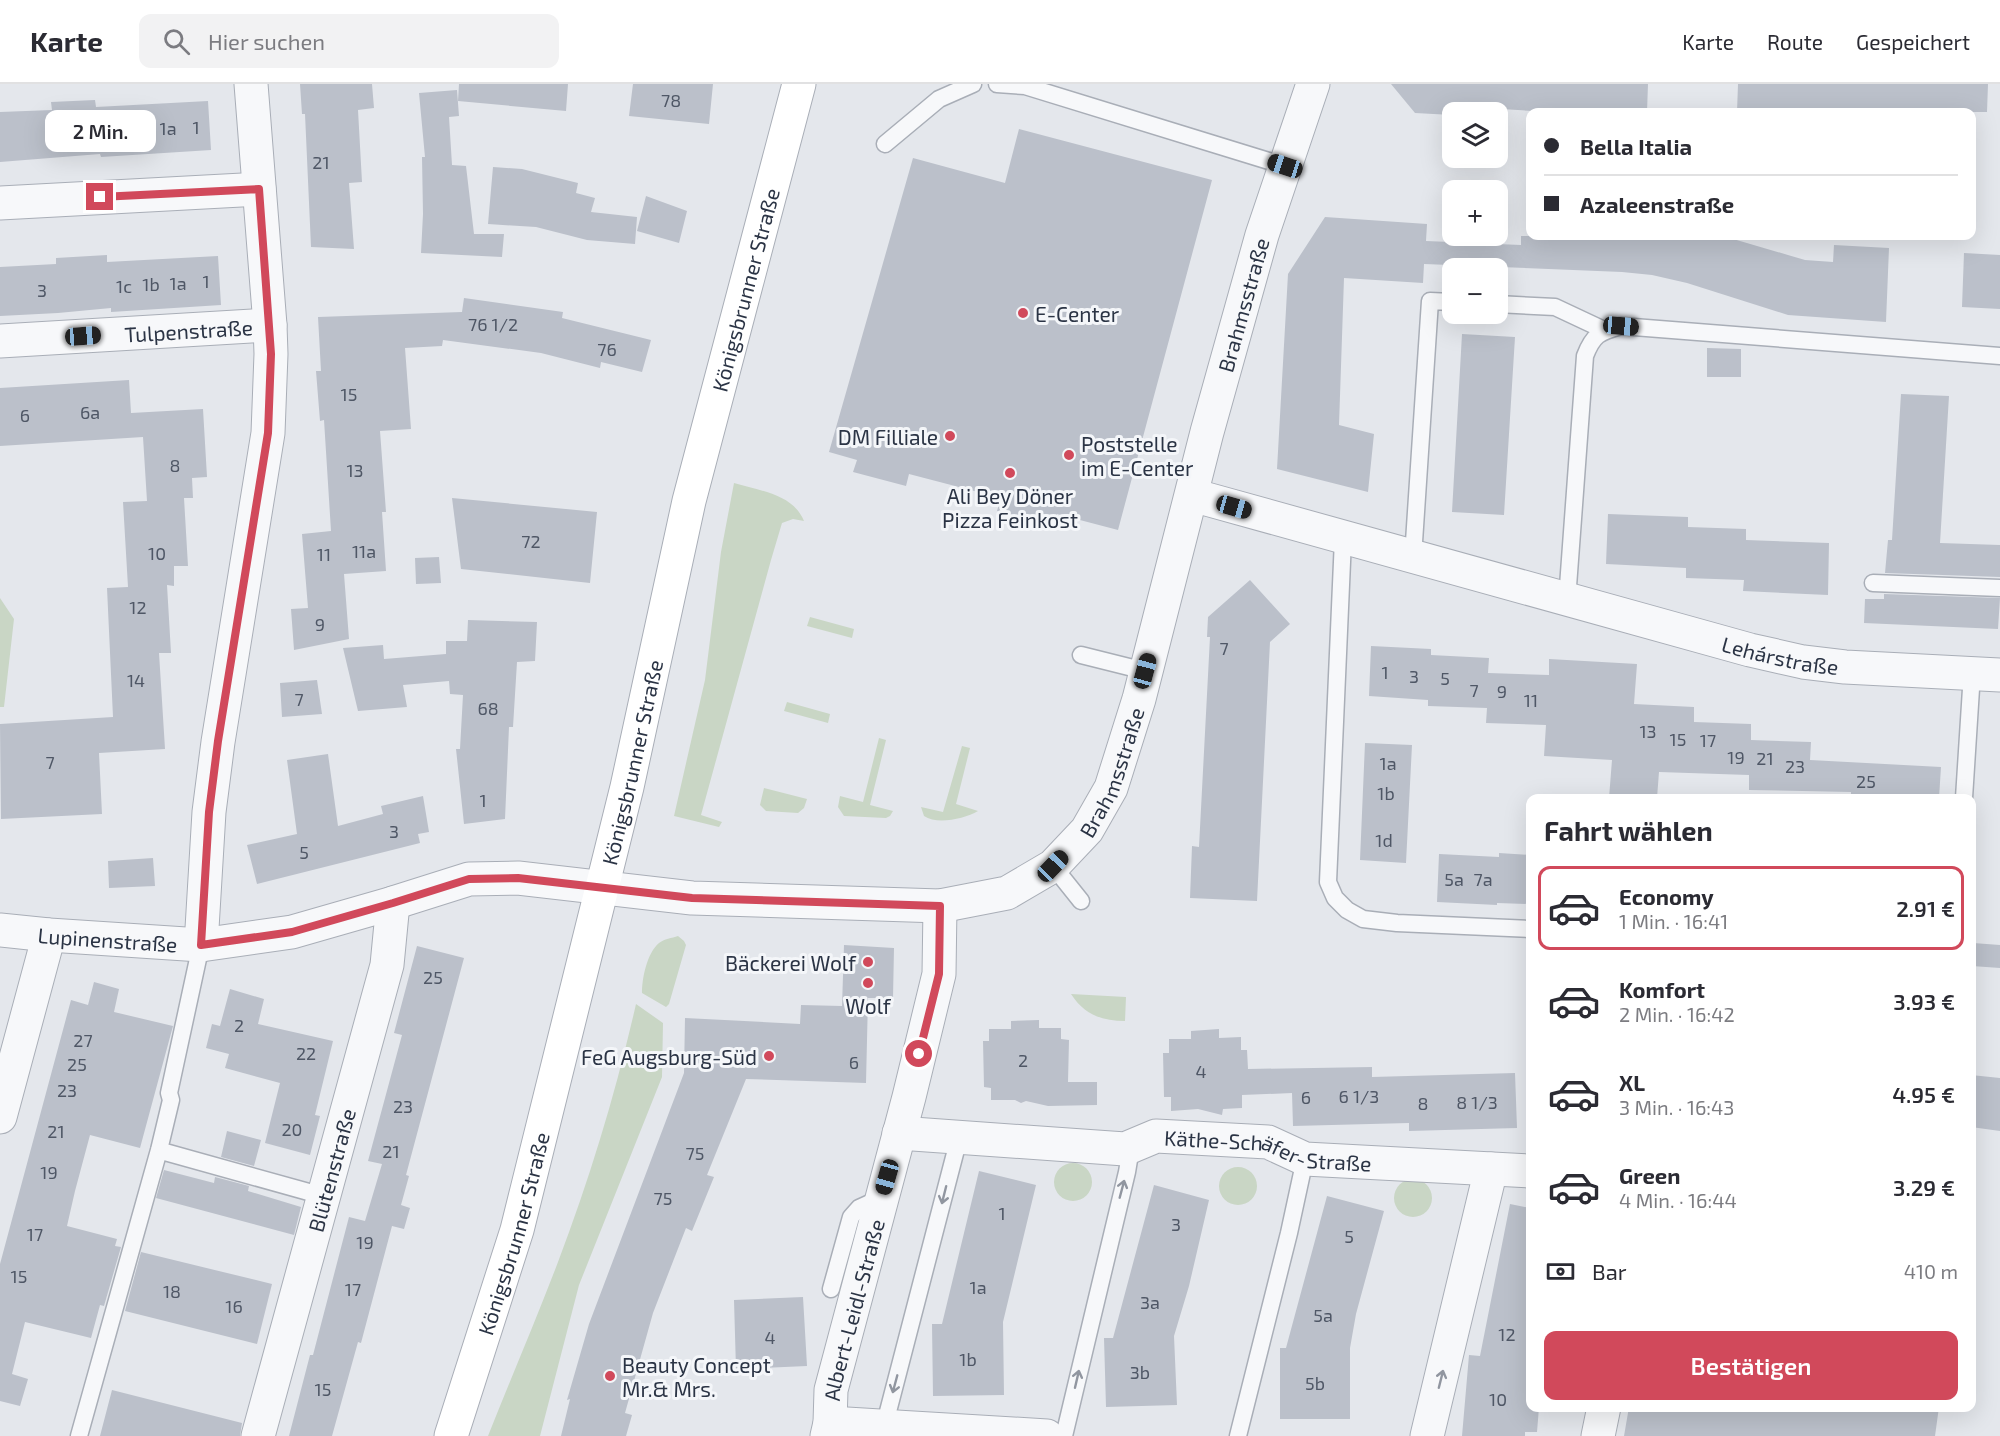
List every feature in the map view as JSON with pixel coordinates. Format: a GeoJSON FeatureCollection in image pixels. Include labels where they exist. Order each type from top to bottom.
{"type":"FeatureCollection","features":[{"type":"Feature","properties":{"kind":"main road","name":"Königsbrunner Straße"},"geometry":{"type":"LineString","coordinates":[[450,1436],[517,1230],[629,781],[689,501],[799,84]]}},
{"type":"Feature","properties":{"kind":"street"},"geometry":{"type":"LineString","coordinates":[[201,945],[209,812],[218,741],[268,433],[270,325],[251,84]]}},
{"type":"Feature","properties":{"kind":"street","name":"Brahmsstraße"},"geometry":{"type":"LineString","coordinates":[[601,888],[708,899],[940,906],[1006,893],[1053,866],[1087,830],[1111,788],[1145,671],[1207,432],[1262,235],[1313,84]]}},
{"type":"Feature","properties":{"kind":"street"},"geometry":{"type":"LineString","coordinates":[[0,203],[259,189]]}},
{"type":"Feature","properties":{"kind":"street","name":"Tulpenstraße"},"geometry":{"type":"LineString","coordinates":[[0,341],[270,325]]}},
{"type":"Feature","properties":{"kind":"street","name":"Lehárstraße"},"geometry":{"type":"LineString","coordinates":[[1192,495],[1343,539],[1750,650],[1803,662],[1845,667],[1986,674]]}},
{"type":"Feature","properties":{"kind":"street","name":"Lupinenstraße"},"geometry":{"type":"LineString","coordinates":[[0,930],[201,945],[292,932],[469,879],[518,878],[601,888]]}},
{"type":"Feature","properties":{"kind":"street","name":"Blütenstraße"},"geometry":{"type":"LineString","coordinates":[[258,1436],[387,965],[393,903]]}},
{"type":"Feature","properties":{"kind":"street","name":"Albert-Leidl-Straße"},"geometry":{"type":"LineString","coordinates":[[828,1429],[831,1390],[900,1133],[939,974],[940,906]]}},
{"type":"Feature","properties":{"kind":"street"},"geometry":{"type":"LineString","coordinates":[[0,1117],[50,935]]}},
{"type":"Feature","properties":{"kind":"street","name":"Käthe-Schäfer-Straße"},"geometry":{"type":"LineString","coordinates":[[900,1133],[1125,1149],[1156,1136],[1268,1142],[1305,1159],[1526,1170]]}},
{"type":"Feature","properties":{"kind":"street"},"geometry":{"type":"LineString","coordinates":[[1427,1436],[1491,1169]]}},
{"type":"Feature","properties":{"kind":"street"},"geometry":{"type":"LineString","coordinates":[[1598,1436],[1603,1412]]}},
{"type":"Feature","properties":{"kind":"street"},"geometry":{"type":"LineString","coordinates":[[828,1429],[884,1427],[1047,1436]]}},
{"type":"Feature","properties":{"kind":"lane"},"geometry":{"type":"LineString","coordinates":[[885,144],[939,99],[973,84]]}},
{"type":"Feature","properties":{"kind":"lane"},"geometry":{"type":"LineString","coordinates":[[997,84],[1025,86],[1285,166]]}},
{"type":"Feature","properties":{"kind":"lane"},"geometry":{"type":"LineString","coordinates":[[1413,557],[1430,300],[1442,301]]}},
{"type":"Feature","properties":{"kind":"lane"},"geometry":{"type":"LineString","coordinates":[[1508,305],[1555,307],[1604,330]]}},
{"type":"Feature","properties":{"kind":"lane"},"geometry":{"type":"LineString","coordinates":[[1568,600],[1585,356],[1592,339],[1604,330],[1621,326],[2000,356]]}},
{"type":"Feature","properties":{"kind":"lane"},"geometry":{"type":"LineString","coordinates":[[1343,539],[1328,882],[1335,898],[1347,910],[1363,919],[1396,923],[1526,929]]}},
{"type":"Feature","properties":{"kind":"lane"},"geometry":{"type":"LineString","coordinates":[[1873,583],[2000,588]]}},
{"type":"Feature","properties":{"kind":"lane"},"geometry":{"type":"LineString","coordinates":[[1081,655],[1145,671]]}},
{"type":"Feature","properties":{"kind":"lane"},"geometry":{"type":"LineString","coordinates":[[1965,794],[1986,674]]}},
{"type":"Feature","properties":{"kind":"lane"},"geometry":{"type":"LineString","coordinates":[[1053,866],[1082,901]]}},
{"type":"Feature","properties":{"kind":"lane"},"geometry":{"type":"LineString","coordinates":[[79,1436],[159,1150],[201,945]]}},
{"type":"Feature","properties":{"kind":"lane"},"geometry":{"type":"LineString","coordinates":[[884,1427],[958,1138]]}},
{"type":"Feature","properties":{"kind":"lane"},"geometry":{"type":"LineString","coordinates":[[1064,1436],[1131,1148]]}},
{"type":"Feature","properties":{"kind":"lane"},"geometry":{"type":"LineString","coordinates":[[165,1152],[323,1196]]}},
{"type":"Feature","properties":{"kind":"lane"},"geometry":{"type":"LineString","coordinates":[[1238,1436],[1289,1233],[1305,1159]]}},
{"type":"Feature","properties":{"kind":"lane"},"geometry":{"type":"LineString","coordinates":[[831,1289],[851,1217],[859,1209],[881,1198]]}},
{"type":"Feature","properties":{"kind":"green space"},"geometry":{"type":"Polygon","coordinates":[[[734,483],[765,491],[784,499],[799,512],[804,521],[793,519],[782,523],[771,560],[701,815],[722,822],[719,827],[674,816],[705,680],[721,552],[734,483]]]}},
{"type":"Feature","properties":{"kind":"green space"},"geometry":{"type":"Polygon","coordinates":[[[0,598],[14,619],[4,707],[0,707],[0,598]]]}},
{"type":"Feature","properties":{"kind":"green space"},"geometry":{"type":"Polygon","coordinates":[[[810,617],[854,629],[852,638],[807,626],[810,617]]]}},
{"type":"Feature","properties":{"kind":"green space"},"geometry":{"type":"Polygon","coordinates":[[[787,702],[830,714],[828,723],[784,711],[787,702]]]}},
{"type":"Feature","properties":{"kind":"green space"},"geometry":{"type":"Polygon","coordinates":[[[879,738],[886,740],[870,805],[893,811],[886,818],[844,816],[838,807],[840,796],[863,802],[879,738]]]}},
{"type":"Feature","properties":{"kind":"green space"},"geometry":{"type":"Polygon","coordinates":[[[962,746],[970,748],[956,804],[978,811],[951,820],[929,819],[924,816],[921,807],[943,812],[962,746]]]}},
{"type":"Feature","properties":{"kind":"green space"},"geometry":{"type":"Polygon","coordinates":[[[764,788],[807,799],[804,808],[798,813],[766,811],[760,805],[764,788]]]}},
{"type":"Feature","properties":{"kind":"green space"},"geometry":{"type":"Polygon","coordinates":[[[678,936],[686,945],[669,1004],[666,1007],[642,993],[643,980],[648,959],[655,947],[663,940],[678,936]]]}},
{"type":"Feature","properties":{"kind":"green space"},"geometry":{"type":"Polygon","coordinates":[[[1071,994],[1126,997],[1125,1021],[1108,1020],[1094,1015],[1082,1007],[1071,994]]]}},
{"type":"Feature","properties":{"kind":"green space"},"geometry":{"type":"Polygon","coordinates":[[[636,1004],[663,1023],[662,1077],[579,1285],[540,1436],[488,1436],[550,1284],[581,1199],[602,1134],[636,1004]]]}},
{"type":"Feature","properties":{"kind":"green space"},"geometry":{"type":"Polygon","coordinates":[[[1073,1163],[1080,1164],[1086,1169],[1091,1175],[1091,1189],[1086,1195],[1080,1200],[1073,1201],[1066,1200],[1060,1195],[1055,1189],[1054,1182],[1055,1175],[1060,1169],[1066,1164],[1073,1163]]]}},
{"type":"Feature","properties":{"kind":"green space"},"geometry":{"type":"Polygon","coordinates":[[[1238,1167],[1245,1168],[1251,1173],[1256,1179],[1256,1193],[1251,1199],[1245,1204],[1238,1205],[1231,1204],[1225,1199],[1220,1193],[1219,1186],[1220,1179],[1225,1173],[1231,1168],[1238,1167]]]}},
{"type":"Feature","properties":{"kind":"green space"},"geometry":{"type":"Polygon","coordinates":[[[1413,1179],[1426,1185],[1432,1198],[1426,1211],[1413,1217],[1400,1211],[1394,1198],[1400,1185],[1413,1179]]]}},
{"type":"Feature","properties":{"kind":"building"},"geometry":{"type":"Polygon","coordinates":[[[300,84],[372,84],[374,108],[358,110],[362,182],[349,183],[354,249],[311,247],[305,114],[302,114],[300,84]]]}},
{"type":"Feature","properties":{"kind":"building"},"geometry":{"type":"Polygon","coordinates":[[[459,84],[568,84],[566,111],[458,101],[459,84]]]}},
{"type":"Feature","properties":{"kind":"building"},"geometry":{"type":"Polygon","coordinates":[[[633,84],[713,84],[709,124],[629,116],[633,84]]]}},
{"type":"Feature","properties":{"kind":"building"},"geometry":{"type":"Polygon","coordinates":[[[1391,84],[1648,84],[1647,108],[1526,108],[1526,111],[1508,109],[1508,102],[1442,102],[1442,114],[1415,113],[1391,84]]]}},
{"type":"Feature","properties":{"kind":"building"},"geometry":{"type":"Polygon","coordinates":[[[1738,84],[1988,84],[1987,112],[1976,112],[1976,108],[1737,108],[1738,84]]]}},
{"type":"Feature","properties":{"kind":"building"},"geometry":{"type":"Polygon","coordinates":[[[457,90],[459,116],[449,117],[452,165],[466,166],[474,234],[504,234],[502,257],[421,253],[422,157],[425,157],[419,93],[457,90]]]}},
{"type":"Feature","properties":{"kind":"building"},"geometry":{"type":"Polygon","coordinates":[[[95,100],[96,107],[208,101],[211,150],[101,157],[100,154],[0,162],[0,112],[52,110],[51,102],[95,100]]]}},
{"type":"Feature","properties":{"kind":"building","name":"E-Center"},"geometry":{"type":"Polygon","coordinates":[[[1019,129],[1212,180],[1118,530],[1057,514],[1054,526],[997,511],[1001,498],[909,474],[906,486],[853,472],[857,460],[829,452],[913,158],[1005,183],[1019,129]]]}},
{"type":"Feature","properties":{"kind":"building"},"geometry":{"type":"Polygon","coordinates":[[[493,167],[522,169],[578,183],[576,193],[595,198],[591,212],[637,217],[635,244],[587,240],[536,227],[488,224],[493,167]]]}},
{"type":"Feature","properties":{"kind":"building"},"geometry":{"type":"Polygon","coordinates":[[[646,196],[687,211],[679,243],[637,231],[646,196]]]}},
{"type":"Feature","properties":{"kind":"building"},"geometry":{"type":"Polygon","coordinates":[[[1325,217],[1427,224],[1426,241],[1442,242],[1442,246],[1521,245],[1521,236],[1526,236],[1526,240],[1737,240],[1805,260],[1833,262],[1834,245],[1889,248],[1886,322],[1788,315],[1687,283],[1652,275],[1508,267],[1508,258],[1442,258],[1442,265],[1424,264],[1423,283],[1344,278],[1339,425],[1374,434],[1368,492],[1277,469],[1288,274],[1325,217]]]}},
{"type":"Feature","properties":{"kind":"building"},"geometry":{"type":"Polygon","coordinates":[[[1964,253],[2000,255],[2000,309],[1962,307],[1964,253]]]}},
{"type":"Feature","properties":{"kind":"building"},"geometry":{"type":"Polygon","coordinates":[[[107,255],[107,262],[218,256],[221,305],[111,312],[111,308],[0,316],[0,267],[56,264],[56,258],[107,255]]]}},
{"type":"Feature","properties":{"kind":"building"},"geometry":{"type":"Polygon","coordinates":[[[464,298],[563,312],[562,318],[651,340],[642,372],[601,362],[600,368],[541,353],[443,340],[442,346],[405,348],[411,429],[380,431],[386,512],[382,512],[386,571],[344,574],[349,639],[294,650],[291,609],[308,608],[302,534],[331,531],[324,420],[320,421],[316,371],[321,371],[318,317],[462,312],[464,298]]]}},
{"type":"Feature","properties":{"kind":"building"},"geometry":{"type":"Polygon","coordinates":[[[1462,334],[1515,337],[1504,515],[1452,512],[1462,334]]]}},
{"type":"Feature","properties":{"kind":"building"},"geometry":{"type":"Polygon","coordinates":[[[1707,348],[1741,349],[1741,377],[1707,377],[1707,348]]]}},
{"type":"Feature","properties":{"kind":"building"},"geometry":{"type":"Polygon","coordinates":[[[129,380],[131,413],[203,409],[207,477],[192,478],[193,498],[184,498],[188,566],[174,566],[174,586],[167,585],[171,653],[159,653],[165,749],[99,753],[102,814],[1,819],[0,724],[113,717],[107,588],[128,587],[123,502],[147,501],[143,437],[0,446],[0,388],[129,380]]]}},
{"type":"Feature","properties":{"kind":"building"},"geometry":{"type":"Polygon","coordinates":[[[1901,394],[1949,396],[1940,543],[2000,545],[2000,577],[1885,573],[1888,540],[1892,540],[1901,394]]]}},
{"type":"Feature","properties":{"kind":"building"},"geometry":{"type":"Polygon","coordinates":[[[452,498],[597,512],[590,583],[461,569],[452,498]]]}},
{"type":"Feature","properties":{"kind":"building"},"geometry":{"type":"Polygon","coordinates":[[[1608,514],[1688,517],[1688,527],[1746,529],[1746,540],[1829,543],[1828,595],[1743,591],[1744,580],[1686,578],[1686,568],[1606,564],[1608,514]]]}},
{"type":"Feature","properties":{"kind":"building"},"geometry":{"type":"Polygon","coordinates":[[[439,557],[441,583],[416,584],[415,558],[439,557]]]}},
{"type":"Feature","properties":{"kind":"building"},"geometry":{"type":"Polygon","coordinates":[[[1250,580],[1290,624],[1270,642],[1257,901],[1190,898],[1192,846],[1199,847],[1210,637],[1207,637],[1208,617],[1250,580]]]}},
{"type":"Feature","properties":{"kind":"building"},"geometry":{"type":"Polygon","coordinates":[[[1884,594],[2000,598],[1998,629],[1864,623],[1865,599],[1884,599],[1884,594]]]}},
{"type":"Feature","properties":{"kind":"building"},"geometry":{"type":"Polygon","coordinates":[[[468,620],[537,622],[535,661],[517,662],[513,727],[509,727],[505,819],[464,824],[456,749],[460,749],[463,695],[450,694],[449,681],[403,685],[407,707],[358,711],[343,648],[383,645],[384,659],[446,654],[446,641],[467,641],[468,620]]]}},
{"type":"Feature","properties":{"kind":"building"},"geometry":{"type":"Polygon","coordinates":[[[1371,646],[1431,649],[1431,655],[1489,658],[1488,673],[1549,675],[1549,659],[1637,664],[1634,704],[1694,707],[1694,722],[1751,724],[1751,740],[1811,742],[1810,760],[1941,767],[1939,794],[1851,794],[1851,792],[1749,790],[1749,775],[1659,772],[1657,794],[1609,794],[1612,760],[1544,756],[1546,725],[1486,723],[1487,708],[1428,706],[1428,700],[1369,696],[1371,646]]]}},
{"type":"Feature","properties":{"kind":"building"},"geometry":{"type":"Polygon","coordinates":[[[317,680],[322,714],[282,717],[280,683],[317,680]]]}},
{"type":"Feature","properties":{"kind":"building"},"geometry":{"type":"Polygon","coordinates":[[[1365,743],[1412,745],[1406,863],[1360,860],[1365,743]]]}},
{"type":"Feature","properties":{"kind":"building"},"geometry":{"type":"Polygon","coordinates":[[[328,754],[338,826],[383,814],[381,806],[423,796],[429,832],[418,834],[420,843],[257,884],[247,845],[297,834],[287,760],[328,754]]]}},
{"type":"Feature","properties":{"kind":"building"},"geometry":{"type":"Polygon","coordinates":[[[1499,853],[1526,855],[1526,904],[1437,902],[1439,854],[1499,857],[1499,853]]]}},
{"type":"Feature","properties":{"kind":"building"},"geometry":{"type":"Polygon","coordinates":[[[153,858],[155,886],[109,888],[108,861],[153,858]]]}},
{"type":"Feature","properties":{"kind":"building"},"geometry":{"type":"Polygon","coordinates":[[[1976,943],[2000,945],[2000,968],[1976,966],[1976,943]]]}},
{"type":"Feature","properties":{"kind":"building"},"geometry":{"type":"Polygon","coordinates":[[[844,945],[894,948],[893,998],[868,998],[866,1083],[746,1079],[707,1175],[714,1177],[692,1231],[686,1228],[653,1313],[625,1413],[632,1415],[626,1436],[561,1436],[570,1399],[567,1400],[589,1324],[684,1073],[685,1018],[800,1024],[801,1005],[842,1006],[844,945]]]}},
{"type":"Feature","properties":{"kind":"building"},"geometry":{"type":"Polygon","coordinates":[[[417,946],[464,958],[406,1175],[409,1176],[401,1205],[410,1208],[404,1229],[392,1226],[361,1343],[358,1342],[332,1436],[289,1436],[349,1217],[365,1221],[382,1164],[368,1161],[402,1035],[394,1033],[417,946]]]}},
{"type":"Feature","properties":{"kind":"building"},"geometry":{"type":"Polygon","coordinates":[[[94,982],[119,989],[114,1012],[173,1026],[140,1148],[90,1135],[75,1191],[67,1226],[117,1239],[115,1246],[121,1247],[104,1306],[100,1305],[91,1338],[25,1322],[12,1374],[28,1379],[20,1406],[0,1401],[0,1264],[71,1000],[88,1005],[94,982]]]}},
{"type":"Feature","properties":{"kind":"building"},"geometry":{"type":"Polygon","coordinates":[[[230,989],[264,999],[258,1024],[333,1041],[315,1115],[320,1116],[310,1155],[265,1143],[280,1083],[225,1068],[229,1054],[206,1048],[212,1024],[220,1026],[230,989]]]}},
{"type":"Feature","properties":{"kind":"building"},"geometry":{"type":"Polygon","coordinates":[[[1039,1020],[1039,1028],[1061,1028],[1061,1039],[1069,1040],[1068,1082],[1097,1082],[1097,1105],[1048,1106],[1026,1101],[1021,1103],[1015,1100],[991,1100],[991,1088],[984,1087],[983,1041],[989,1041],[989,1029],[1011,1029],[1011,1021],[1039,1020]]]}},
{"type":"Feature","properties":{"kind":"building"},"geometry":{"type":"Polygon","coordinates":[[[1219,1029],[1219,1038],[1241,1037],[1241,1050],[1247,1050],[1248,1069],[1372,1067],[1372,1077],[1515,1073],[1517,1128],[1409,1131],[1409,1123],[1293,1126],[1292,1093],[1242,1095],[1242,1108],[1223,1109],[1222,1115],[1198,1109],[1171,1111],[1171,1097],[1164,1097],[1163,1053],[1169,1053],[1169,1039],[1191,1039],[1191,1031],[1219,1029]]]}},
{"type":"Feature","properties":{"kind":"building"},"geometry":{"type":"Polygon","coordinates":[[[1976,1076],[2000,1078],[2000,1131],[1976,1128],[1976,1076]]]}},
{"type":"Feature","properties":{"kind":"building"},"geometry":{"type":"Polygon","coordinates":[[[227,1131],[261,1140],[254,1166],[221,1157],[227,1131]]]}},
{"type":"Feature","properties":{"kind":"building"},"geometry":{"type":"Polygon","coordinates":[[[164,1170],[214,1183],[215,1177],[249,1186],[248,1191],[301,1207],[294,1235],[156,1198],[164,1170]]]}},
{"type":"Feature","properties":{"kind":"building"},"geometry":{"type":"Polygon","coordinates":[[[979,1171],[1036,1185],[1003,1322],[1004,1395],[933,1396],[932,1324],[942,1324],[979,1171]]]}},
{"type":"Feature","properties":{"kind":"building"},"geometry":{"type":"Polygon","coordinates":[[[1154,1185],[1209,1200],[1189,1286],[1174,1336],[1177,1405],[1106,1407],[1104,1338],[1113,1338],[1154,1185]]]}},
{"type":"Feature","properties":{"kind":"building"},"geometry":{"type":"Polygon","coordinates":[[[1327,1196],[1384,1211],[1356,1314],[1350,1348],[1350,1419],[1280,1419],[1280,1348],[1286,1348],[1327,1196]]]}},
{"type":"Feature","properties":{"kind":"building"},"geometry":{"type":"Polygon","coordinates":[[[1510,1204],[1526,1207],[1526,1412],[1539,1412],[1537,1432],[1525,1432],[1525,1436],[1462,1436],[1469,1355],[1480,1356],[1510,1204]]]}},
{"type":"Feature","properties":{"kind":"building"},"geometry":{"type":"Polygon","coordinates":[[[141,1252],[272,1284],[257,1344],[125,1311],[141,1252]]]}},
{"type":"Feature","properties":{"kind":"building"},"geometry":{"type":"Polygon","coordinates":[[[803,1297],[807,1366],[736,1369],[734,1300],[803,1297]]]}},
{"type":"Feature","properties":{"kind":"building"},"geometry":{"type":"Polygon","coordinates":[[[112,1390],[242,1423],[240,1436],[100,1436],[112,1390]]]}},
{"type":"Feature","properties":{"kind":"building"},"geometry":{"type":"Polygon","coordinates":[[[1628,1412],[1938,1412],[1935,1436],[1624,1436],[1628,1412]]]}},
{"type":"Feature","properties":{"kind":"place","name":"E-Center"},"geometry":{"type":"Point","coordinates":[1023,313]}},
{"type":"Feature","properties":{"kind":"place","name":"DM Filliale"},"geometry":{"type":"Point","coordinates":[950,436]}},
{"type":"Feature","properties":{"kind":"place","name":"Poststelle im E-Center"},"geometry":{"type":"Point","coordinates":[1069,455]}},
{"type":"Feature","properties":{"kind":"place","name":"Ali Bey Döner Pizza Feinkost"},"geometry":{"type":"Point","coordinates":[1010,473]}},
{"type":"Feature","properties":{"kind":"place","name":"Bäckerei Wolf"},"geometry":{"type":"Point","coordinates":[868,962]}},
{"type":"Feature","properties":{"kind":"place","name":"Wolf"},"geometry":{"type":"Point","coordinates":[868,983]}},
{"type":"Feature","properties":{"kind":"place","name":"FeG Augsburg-Süd"},"geometry":{"type":"Point","coordinates":[769,1056]}},
{"type":"Feature","properties":{"kind":"place","name":"Beauty Concept Mr.& Mrs."},"geometry":{"type":"Point","coordinates":[610,1376]}},
{"type":"Feature","properties":{"kind":"route"},"geometry":{"type":"LineString","coordinates":[[100,197],[259,189],[270,325],[268,433],[218,741],[209,812],[201,945],[292,932],[469,879],[518,878],[692,898],[940,906],[939,974],[919,1054]]}}]}
